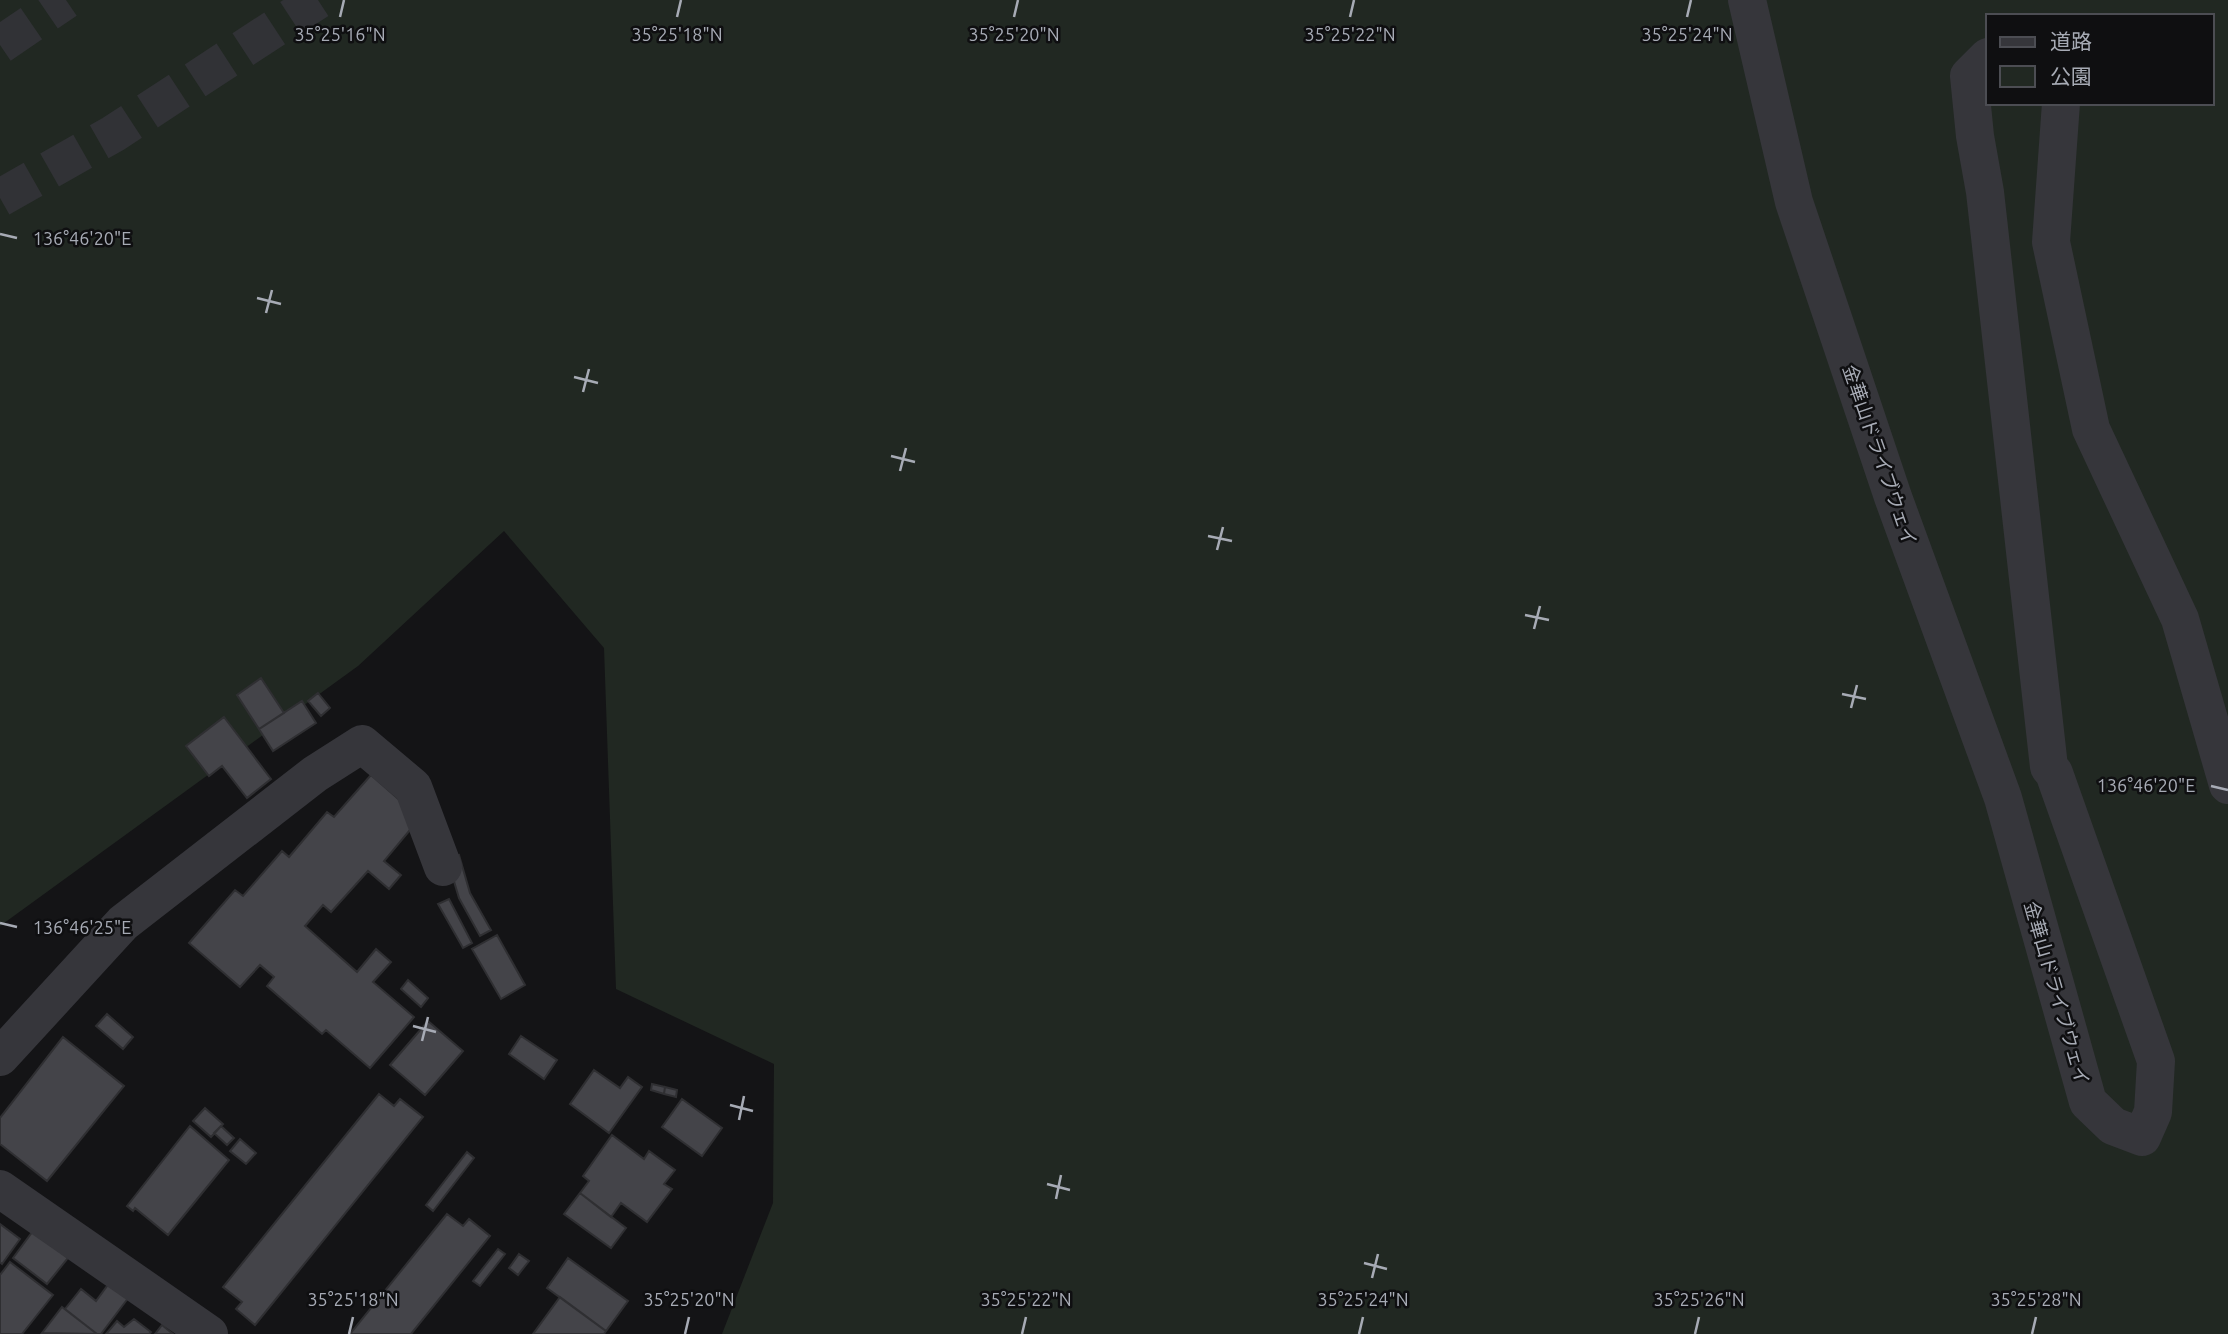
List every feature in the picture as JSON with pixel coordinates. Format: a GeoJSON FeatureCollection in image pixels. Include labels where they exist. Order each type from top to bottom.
{"type":"FeatureCollection","features":[{"type":"Feature","properties":{"kind":"street","name":"金華山ドライブウェイ"},"geometry":{"type":"LineString","coordinates":[[1747,0],[1794,202],[1892,497],[2004,798],[2088,1102],[2113,1126],[2142,1137],[2154,1112],[2157,1062],[2054,772],[2049,767],[1969,76],[1986,59]]}},
{"type":"Feature","properties":{"kind":"street"},"geometry":{"type":"LineString","coordinates":[[2061,105],[2051,242],[2091,429],[2180,619],[2228,785]]}},
{"type":"Feature","properties":{"kind":"street"},"geometry":{"type":"LineString","coordinates":[[0,1057],[123,923],[315,774],[362,744],[413,788],[443,867]]}},
{"type":"Feature","properties":{"kind":"street"},"geometry":{"type":"LineString","coordinates":[[0,1189],[209,1334]]}},
{"type":"Feature","properties":{"kind":"green space"},"geometry":{"type":"Polygon","coordinates":[[[0,0],[2228,0],[2228,1334],[722,1334],[773,1203],[774,1064],[616,989],[604,648],[504,531],[358,666],[0,926],[0,0]]]}},
{"type":"Feature","properties":{"kind":"building"},"geometry":{"type":"Polygon","coordinates":[[[261,678],[284,713],[259,729],[237,695],[261,678]]]}},
{"type":"Feature","properties":{"kind":"building"},"geometry":{"type":"Polygon","coordinates":[[[318,693],[330,708],[321,716],[308,701],[318,693]]]}},
{"type":"Feature","properties":{"kind":"building"},"geometry":{"type":"Polygon","coordinates":[[[302,701],[316,723],[273,751],[259,729],[302,701]]]}},
{"type":"Feature","properties":{"kind":"building"},"geometry":{"type":"Polygon","coordinates":[[[224,717],[271,779],[247,798],[222,766],[209,776],[186,746],[224,717]]]}},
{"type":"Feature","properties":{"kind":"building"},"geometry":{"type":"Polygon","coordinates":[[[371,775],[420,818],[384,861],[401,875],[389,889],[368,871],[331,912],[323,905],[305,926],[357,972],[376,949],[391,962],[373,982],[414,1017],[370,1068],[326,1030],[322,1034],[267,986],[274,977],[260,965],[240,987],[189,943],[235,890],[243,896],[282,851],[289,857],[327,812],[334,817],[371,775]]]}},
{"type":"Feature","properties":{"kind":"building"},"geometry":{"type":"Polygon","coordinates":[[[459,855],[470,893],[491,930],[480,936],[459,898],[447,858],[459,855]]]}},
{"type":"Feature","properties":{"kind":"building"},"geometry":{"type":"Polygon","coordinates":[[[449,899],[472,943],[463,948],[438,904],[449,899]]]}},
{"type":"Feature","properties":{"kind":"building"},"geometry":{"type":"Polygon","coordinates":[[[497,935],[525,985],[501,999],[472,949],[497,935]]]}},
{"type":"Feature","properties":{"kind":"building"},"geometry":{"type":"Polygon","coordinates":[[[408,980],[428,998],[421,1007],[401,989],[408,980]]]}},
{"type":"Feature","properties":{"kind":"building"},"geometry":{"type":"Polygon","coordinates":[[[107,1014],[133,1037],[123,1049],[96,1026],[107,1014]]]}},
{"type":"Feature","properties":{"kind":"building"},"geometry":{"type":"Polygon","coordinates":[[[428,1021],[463,1051],[425,1095],[390,1065],[428,1021]]]}},
{"type":"Feature","properties":{"kind":"building"},"geometry":{"type":"Polygon","coordinates":[[[521,1036],[557,1060],[544,1079],[509,1054],[521,1036]]]}},
{"type":"Feature","properties":{"kind":"building"},"geometry":{"type":"Polygon","coordinates":[[[63,1037],[124,1086],[47,1181],[0,1144],[0,1118],[63,1037]]]}},
{"type":"Feature","properties":{"kind":"building"},"geometry":{"type":"Polygon","coordinates":[[[594,1070],[620,1088],[628,1077],[642,1087],[609,1133],[570,1104],[594,1070]]]}},
{"type":"Feature","properties":{"kind":"building"},"geometry":{"type":"Polygon","coordinates":[[[652,1084],[665,1087],[664,1094],[651,1090],[652,1084]]]}},
{"type":"Feature","properties":{"kind":"building"},"geometry":{"type":"Polygon","coordinates":[[[665,1087],[677,1090],[676,1097],[664,1094],[665,1087]]]}},
{"type":"Feature","properties":{"kind":"building"},"geometry":{"type":"Polygon","coordinates":[[[379,1094],[394,1106],[400,1099],[423,1117],[255,1325],[236,1309],[242,1302],[223,1287],[379,1094]]]}},
{"type":"Feature","properties":{"kind":"building"},"geometry":{"type":"Polygon","coordinates":[[[682,1099],[722,1128],[702,1156],[662,1127],[682,1099]]]}},
{"type":"Feature","properties":{"kind":"building"},"geometry":{"type":"Polygon","coordinates":[[[205,1108],[223,1124],[211,1137],[193,1121],[205,1108]]]}},
{"type":"Feature","properties":{"kind":"building"},"geometry":{"type":"Polygon","coordinates":[[[190,1126],[229,1160],[168,1235],[135,1208],[133,1211],[127,1206],[190,1126]]]}},
{"type":"Feature","properties":{"kind":"building"},"geometry":{"type":"Polygon","coordinates":[[[221,1126],[234,1138],[227,1145],[214,1133],[221,1126]]]}},
{"type":"Feature","properties":{"kind":"building"},"geometry":{"type":"Polygon","coordinates":[[[612,1135],[644,1159],[649,1151],[675,1170],[664,1184],[672,1189],[647,1222],[621,1203],[611,1217],[580,1193],[589,1181],[583,1176],[612,1135]]]}},
{"type":"Feature","properties":{"kind":"building"},"geometry":{"type":"Polygon","coordinates":[[[240,1139],[256,1153],[246,1164],[230,1151],[240,1139]]]}},
{"type":"Feature","properties":{"kind":"building"},"geometry":{"type":"Polygon","coordinates":[[[467,1152],[474,1158],[433,1211],[426,1205],[467,1152]]]}},
{"type":"Feature","properties":{"kind":"building"},"geometry":{"type":"Polygon","coordinates":[[[580,1193],[626,1228],[611,1248],[564,1214],[580,1193]]]}},
{"type":"Feature","properties":{"kind":"building"},"geometry":{"type":"Polygon","coordinates":[[[447,1214],[463,1226],[469,1219],[490,1236],[411,1334],[350,1334],[447,1214]]]}},
{"type":"Feature","properties":{"kind":"building"},"geometry":{"type":"Polygon","coordinates":[[[0,1224],[20,1239],[2,1264],[0,1262],[0,1224]]]}},
{"type":"Feature","properties":{"kind":"building"},"geometry":{"type":"Polygon","coordinates":[[[33,1231],[68,1258],[47,1284],[13,1258],[33,1231]]]}},
{"type":"Feature","properties":{"kind":"building"},"geometry":{"type":"Polygon","coordinates":[[[498,1249],[505,1254],[480,1286],[473,1281],[498,1249]]]}},
{"type":"Feature","properties":{"kind":"building"},"geometry":{"type":"Polygon","coordinates":[[[519,1254],[529,1261],[518,1275],[509,1268],[519,1254]]]}},
{"type":"Feature","properties":{"kind":"building"},"geometry":{"type":"Polygon","coordinates":[[[568,1258],[628,1301],[606,1331],[547,1288],[568,1258]]]}},
{"type":"Feature","properties":{"kind":"building"},"geometry":{"type":"Polygon","coordinates":[[[10,1262],[53,1295],[22,1334],[0,1334],[0,1275],[10,1262]]]}},
{"type":"Feature","properties":{"kind":"building"},"geometry":{"type":"Polygon","coordinates":[[[110,1282],[129,1297],[101,1334],[97,1334],[65,1309],[81,1289],[96,1301],[110,1282]]]}},
{"type":"Feature","properties":{"kind":"building"},"geometry":{"type":"Polygon","coordinates":[[[560,1297],[606,1331],[604,1334],[533,1334],[560,1297]]]}},
{"type":"Feature","properties":{"kind":"building"},"geometry":{"type":"Polygon","coordinates":[[[62,1307],[97,1334],[42,1333],[62,1307]]]}},
{"type":"Feature","properties":{"kind":"building"},"geometry":{"type":"Polygon","coordinates":[[[134,1319],[151,1332],[106,1334],[117,1321],[124,1327],[134,1319]]]}},
{"type":"Feature","properties":{"kind":"building"},"geometry":{"type":"Polygon","coordinates":[[[162,1325],[173,1334],[155,1334],[162,1325]]]}},
{"type":"Feature","properties":{"kind":"tunnel"},"geometry":{"type":"LineString","coordinates":[[0,45],[66,0]]}},
{"type":"Feature","properties":{"kind":"tunnel"},"geometry":{"type":"LineString","coordinates":[[0,198],[113,134],[318,0]]}}]}
